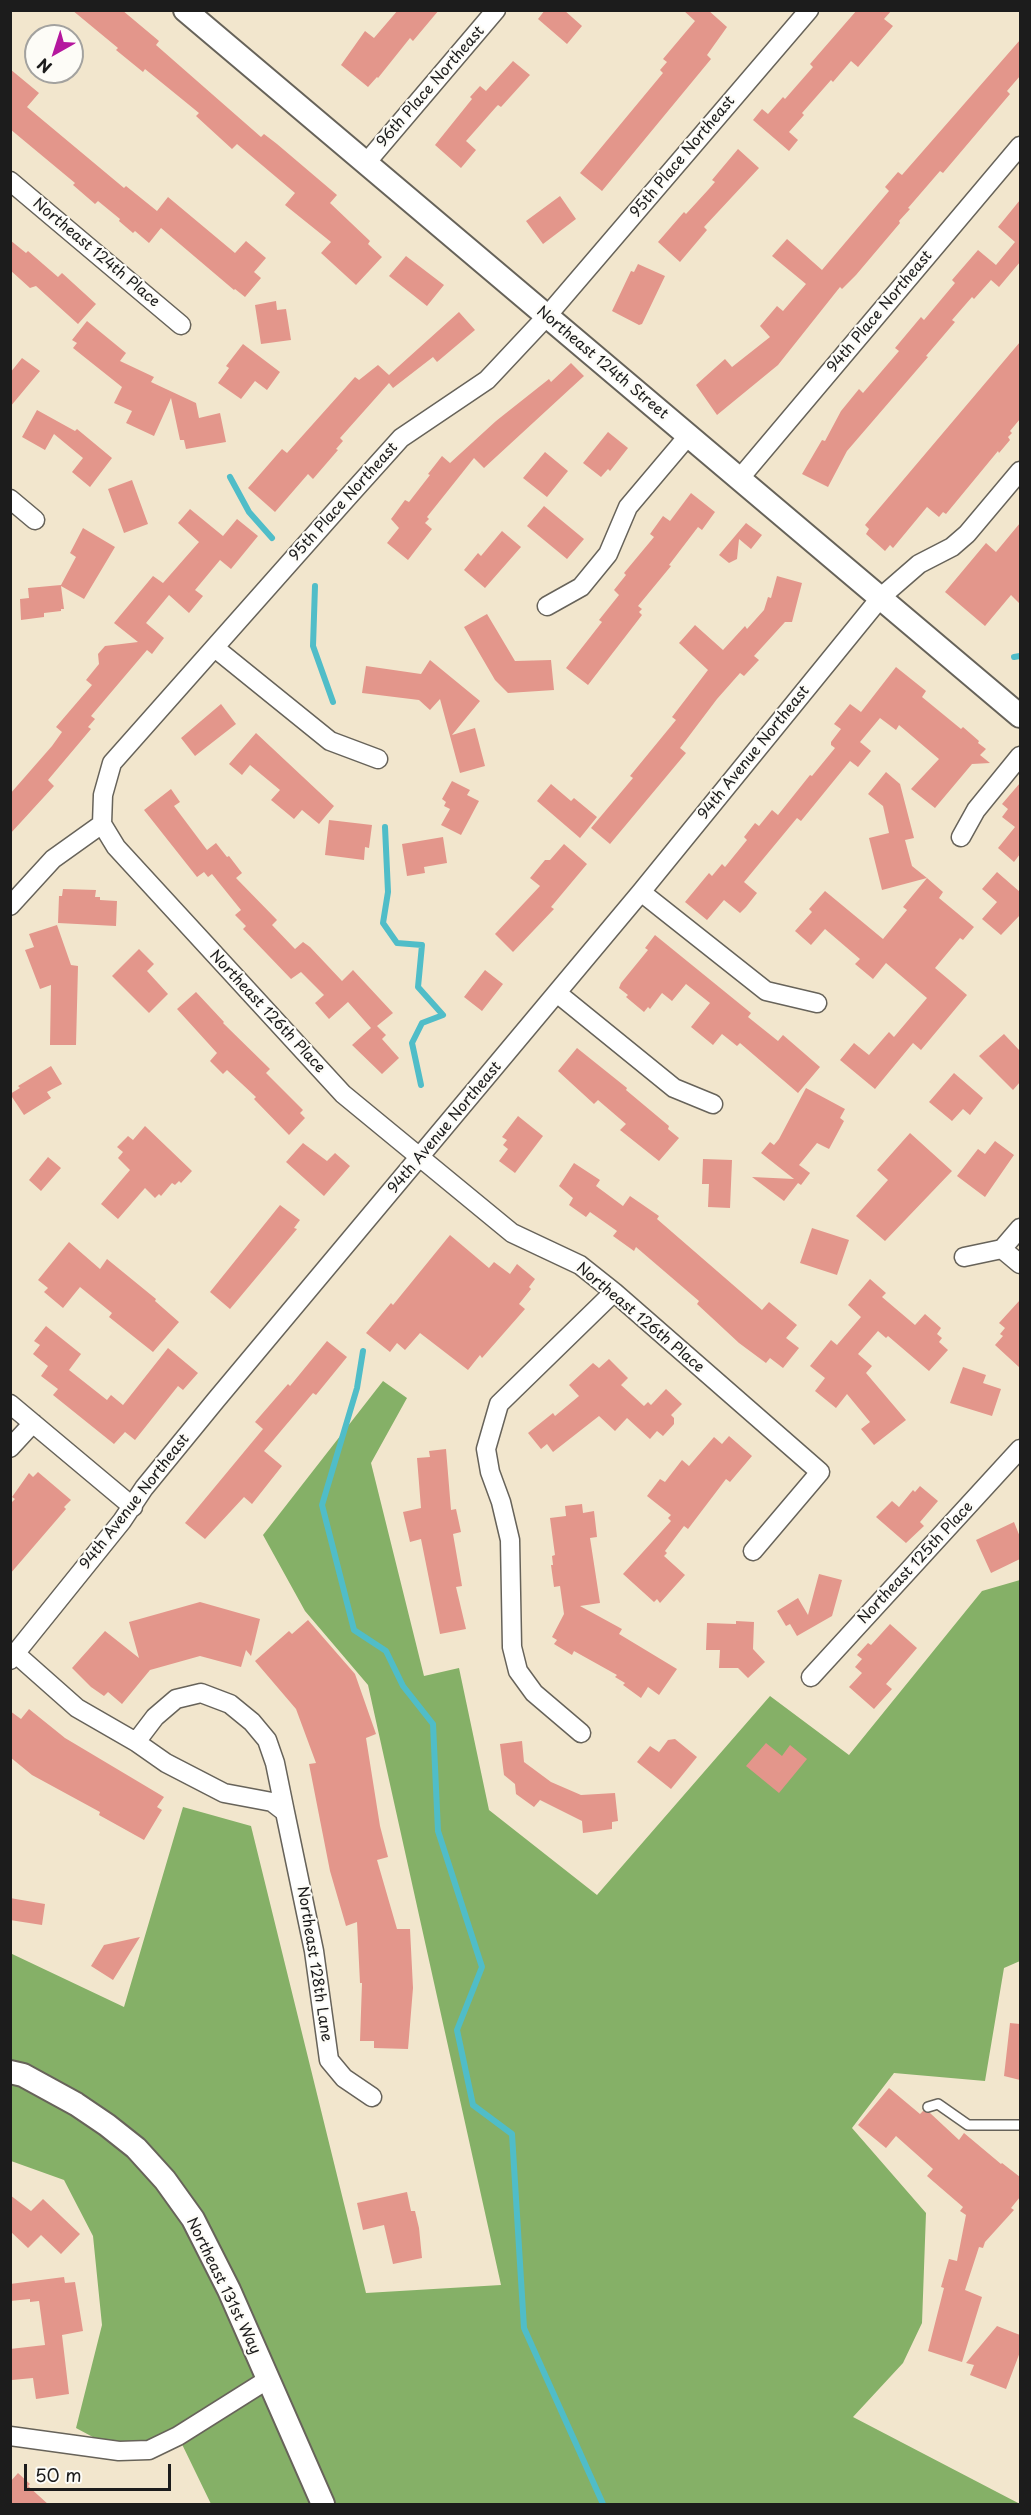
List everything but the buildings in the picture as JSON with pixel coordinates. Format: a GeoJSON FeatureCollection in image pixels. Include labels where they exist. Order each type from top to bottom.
{"type":"FeatureCollection","features":[{"type":"Feature","properties":{"kind":"street","name":"96th Place Northeast"},"geometry":{"type":"LineString","coordinates":[[366,163],[496,10]]}},
{"type":"Feature","properties":{"kind":"street","name":"95th Place Northeast"},"geometry":{"type":"LineString","coordinates":[[102,824],[103,795],[112,763],[401,438],[487,380],[548,316],[809,10]]}},
{"type":"Feature","properties":{"kind":"street","name":"Northeast 124th Street"},"geometry":{"type":"LineString","coordinates":[[190,12],[1020,716]]}},
{"type":"Feature","properties":{"kind":"street","name":"94th Place Northeast"},"geometry":{"type":"LineString","coordinates":[[740,478],[1020,146]]}},
{"type":"Feature","properties":{"kind":"street","name":"Northeast 124th Place"},"geometry":{"type":"LineString","coordinates":[[10,181],[181,325]]}},
{"type":"Feature","properties":{"kind":"street"},"geometry":{"type":"LineString","coordinates":[[547,606],[581,587],[608,554],[628,507],[688,436]]}},
{"type":"Feature","properties":{"kind":"street","name":"94th Avenue Northeast"},"geometry":{"type":"LineString","coordinates":[[13,1657],[133,1507],[144,1488],[216,1400],[641,892],[881,597],[919,564],[952,547],[967,534],[1020,471]]}},
{"type":"Feature","properties":{"kind":"street"},"geometry":{"type":"LineString","coordinates":[[10,499],[35,520]]}},
{"type":"Feature","properties":{"kind":"street"},"geometry":{"type":"LineString","coordinates":[[215,648],[330,741],[378,759]]}},
{"type":"Feature","properties":{"kind":"street"},"geometry":{"type":"LineString","coordinates":[[961,837],[976,810],[1020,756]]}},
{"type":"Feature","properties":{"kind":"street"},"geometry":{"type":"LineString","coordinates":[[10,906],[52,859],[102,824]]}},
{"type":"Feature","properties":{"kind":"street","name":"Northeast 126th Place"},"geometry":{"type":"LineString","coordinates":[[102,824],[116,847],[296,1046],[343,1094],[512,1233],[580,1265],[820,1472],[753,1551]]}},
{"type":"Feature","properties":{"kind":"street"},"geometry":{"type":"LineString","coordinates":[[641,892],[766,991],[817,1003]]}},
{"type":"Feature","properties":{"kind":"street"},"geometry":{"type":"LineString","coordinates":[[557,993],[674,1088],[713,1104]]}},
{"type":"Feature","properties":{"kind":"street"},"geometry":{"type":"LineString","coordinates":[[964,1257],[1002,1249],[1020,1228]]}},
{"type":"Feature","properties":{"kind":"street"},"geometry":{"type":"LineString","coordinates":[[1002,1249],[1020,1264]]}},
{"type":"Feature","properties":{"kind":"street"},"geometry":{"type":"LineString","coordinates":[[581,1733],[534,1693],[518,1671],[512,1647],[510,1540],[501,1502],[490,1472],[486,1449],[499,1404],[614,1292]]}},
{"type":"Feature","properties":{"kind":"street"},"geometry":{"type":"LineString","coordinates":[[10,1404],[133,1507]]}},
{"type":"Feature","properties":{"kind":"street"},"geometry":{"type":"LineString","coordinates":[[10,1448],[33,1423]]}},
{"type":"Feature","properties":{"kind":"street","name":"Northeast 125th Place"},"geometry":{"type":"LineString","coordinates":[[811,1677],[1020,1449]]}},
{"type":"Feature","properties":{"kind":"street"},"geometry":{"type":"LineString","coordinates":[[13,1657],[77,1708],[197,1781],[224,1793],[272,1802],[285,1812]]}},
{"type":"Feature","properties":{"kind":"street","name":"Northeast 128th Lane"},"geometry":{"type":"LineString","coordinates":[[136,1742],[155,1717],[176,1699],[201,1693],[230,1704],[252,1722],[267,1740],[275,1763],[314,1951],[329,2060],[344,2078],[372,2097]]}},
{"type":"Feature","properties":{"kind":"street","name":"Northeast 131st Way"},"geometry":{"type":"LineString","coordinates":[[10,2072],[23,2075],[76,2104],[107,2125],[136,2148],[165,2180],[193,2219],[229,2290],[323,2505]]}},
{"type":"Feature","properties":{"kind":"street"},"geometry":{"type":"LineString","coordinates":[[10,2436],[119,2451],[149,2450],[178,2436],[267,2380]]}},
{"type":"Feature","properties":{"kind":"lane"},"geometry":{"type":"LineString","coordinates":[[928,2107],[938,2104],[964,2123],[974,2126],[1020,2125]]}},
{"type":"Feature","properties":{"kind":"green space"},"geometry":{"type":"Polygon","coordinates":[[[383,1381],[407,1398],[371,1463],[424,1676],[459,1668],[489,1810],[597,1895],[770,1696],[849,1755],[982,1591],[1020,1580],[1020,1961],[1004,1968],[985,2081],[894,2073],[852,2128],[926,2213],[922,2323],[903,2363],[853,2417],[1020,2504],[211,2504],[178,2436],[119,2451],[76,2428],[102,2325],[93,2236],[64,2180],[11,2161],[10,1953],[124,2007],[183,1807],[251,1826],[366,2293],[501,2285],[368,1685],[305,1611],[263,1535],[383,1381]]]}},
{"type":"Feature","properties":{"kind":"waterway"},"geometry":{"type":"LineString","coordinates":[[230,477],[249,512],[272,538]]}},
{"type":"Feature","properties":{"kind":"waterway"},"geometry":{"type":"LineString","coordinates":[[315,586],[313,646],[333,702]]}},
{"type":"Feature","properties":{"kind":"waterway"},"geometry":{"type":"LineString","coordinates":[[1014,657],[1020,656]]}},
{"type":"Feature","properties":{"kind":"waterway"},"geometry":{"type":"LineString","coordinates":[[385,827],[388,892],[383,923],[397,943],[422,945],[418,987],[443,1015],[422,1023],[412,1043],[421,1085]]}},
{"type":"Feature","properties":{"kind":"waterway"},"geometry":{"type":"LineString","coordinates":[[363,1351],[357,1388],[322,1505],[354,1630],[386,1651],[403,1686],[433,1724],[438,1831],[482,1967],[457,2030],[473,2105],[512,2134],[524,2328],[603,2504]]}}]}
